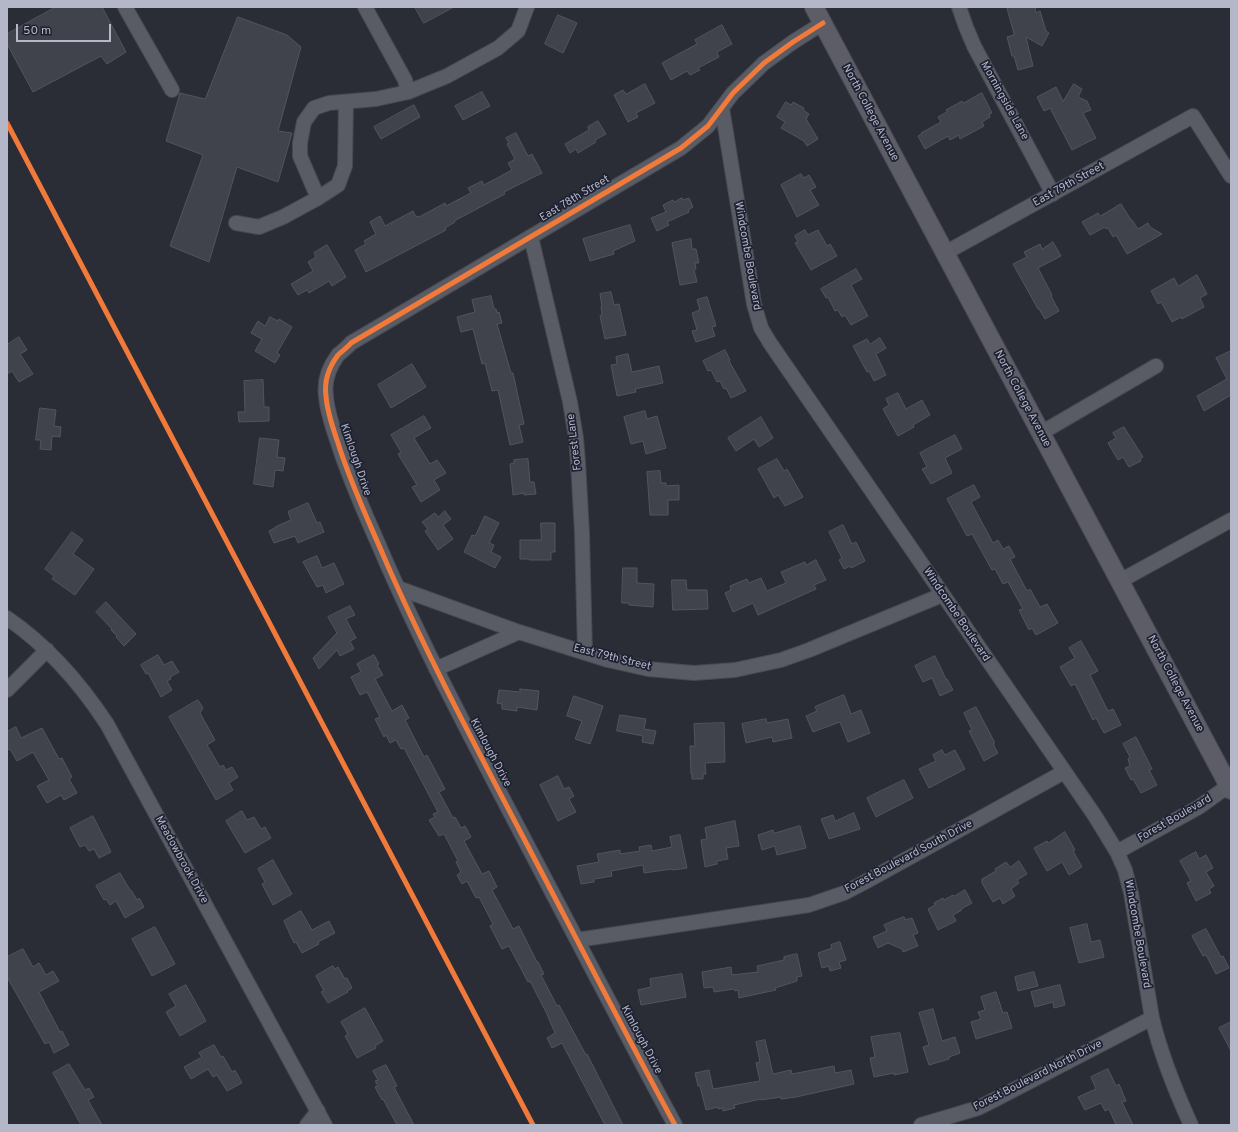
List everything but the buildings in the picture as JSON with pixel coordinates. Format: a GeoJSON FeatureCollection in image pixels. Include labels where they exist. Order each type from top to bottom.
{"type":"FeatureCollection","features":[{"type":"Feature","properties":{"kind":"main road","name":"North College Avenue"},"geometry":{"type":"LineString","coordinates":[[814,7],[1230,786]]}},
{"type":"Feature","properties":{"kind":"street"},"geometry":{"type":"LineString","coordinates":[[125,7],[172,90]]}},
{"type":"Feature","properties":{"kind":"street"},"geometry":{"type":"LineString","coordinates":[[365,7],[405,80],[408,92]]}},
{"type":"Feature","properties":{"kind":"street"},"geometry":{"type":"LineString","coordinates":[[318,198],[300,156],[300,144],[304,122],[314,108],[329,103],[376,99],[408,92],[447,76],[498,48],[518,30],[527,7]]}},
{"type":"Feature","properties":{"kind":"street","name":"Morningside Lane"},"geometry":{"type":"LineString","coordinates":[[959,7],[974,46],[1053,194]]}},
{"type":"Feature","properties":{"kind":"street","name":"East 78th Street"},"geometry":{"type":"LineString","coordinates":[[328,376],[332,365],[338,356],[351,344],[681,148],[708,126],[738,89],[764,63],[822,23]]}},
{"type":"Feature","properties":{"kind":"street"},"geometry":{"type":"LineString","coordinates":[[236,223],[259,227],[283,217],[318,198],[338,184],[345,166],[346,102]]}},
{"type":"Feature","properties":{"kind":"street","name":"Windcombe Boulevard"},"geometry":{"type":"LineString","coordinates":[[722,108],[754,304],[761,328],[942,595],[1095,816],[1118,852],[1125,870],[1131,894],[1152,1018],[1169,1075],[1191,1125]]}},
{"type":"Feature","properties":{"kind":"street","name":"East 79th Street"},"geometry":{"type":"LineString","coordinates":[[945,253],[1193,116],[1231,176]]}},
{"type":"Feature","properties":{"kind":"street","name":"Forest Lane"},"geometry":{"type":"LineString","coordinates":[[531,237],[570,402],[576,438],[582,533],[585,652]]}},
{"type":"Feature","properties":{"kind":"street"},"geometry":{"type":"LineString","coordinates":[[1041,433],[1156,366]]}},
{"type":"Feature","properties":{"kind":"street","name":"Kimlough Drive"},"geometry":{"type":"LineString","coordinates":[[328,376],[326,388],[327,405],[344,462],[365,516],[398,588],[436,669],[634,1050],[675,1125]]}},
{"type":"Feature","properties":{"kind":"street"},"geometry":{"type":"LineString","coordinates":[[1120,581],[1231,520]]}},
{"type":"Feature","properties":{"kind":"street","name":"East 79th Street"},"geometry":{"type":"LineString","coordinates":[[398,588],[519,632],[585,652],[648,669],[677,672],[712,672],[741,669],[792,656],[942,595]]}},
{"type":"Feature","properties":{"kind":"street","name":"Meadowbrook Drive"},"geometry":{"type":"LineString","coordinates":[[7,618],[33,637],[47,650],[82,689],[107,724],[325,1125]]}},
{"type":"Feature","properties":{"kind":"street"},"geometry":{"type":"LineString","coordinates":[[436,669],[519,632]]}},
{"type":"Feature","properties":{"kind":"street"},"geometry":{"type":"LineString","coordinates":[[7,690],[47,650]]}},
{"type":"Feature","properties":{"kind":"street","name":"Forest Boulevard South Drive"},"geometry":{"type":"LineString","coordinates":[[577,940],[809,905],[838,895],[866,882],[1064,772]]}},
{"type":"Feature","properties":{"kind":"street","name":"Forest Boulevard"},"geometry":{"type":"LineString","coordinates":[[1118,852],[1199,808],[1230,786]]}},
{"type":"Feature","properties":{"kind":"street","name":"Forest Boulevard North Drive"},"geometry":{"type":"LineString","coordinates":[[921,1125],[978,1108],[1152,1018]]}},
{"type":"Feature","properties":{"kind":"street"},"geometry":{"type":"LineString","coordinates":[[307,1125],[318,1111]]}},
{"type":"Feature","properties":{"kind":"cycle path"},"geometry":{"type":"LineString","coordinates":[[675,1125],[452,701],[419,633],[387,564],[343,459],[329,414],[326,385],[328,375],[335,360],[338,355],[351,343],[681,148],[708,126],[733,93],[764,63],[823,23]]}},
{"type":"Feature","properties":{"kind":"cycle path"},"geometry":{"type":"LineString","coordinates":[[7,123],[533,1125]]}}]}
